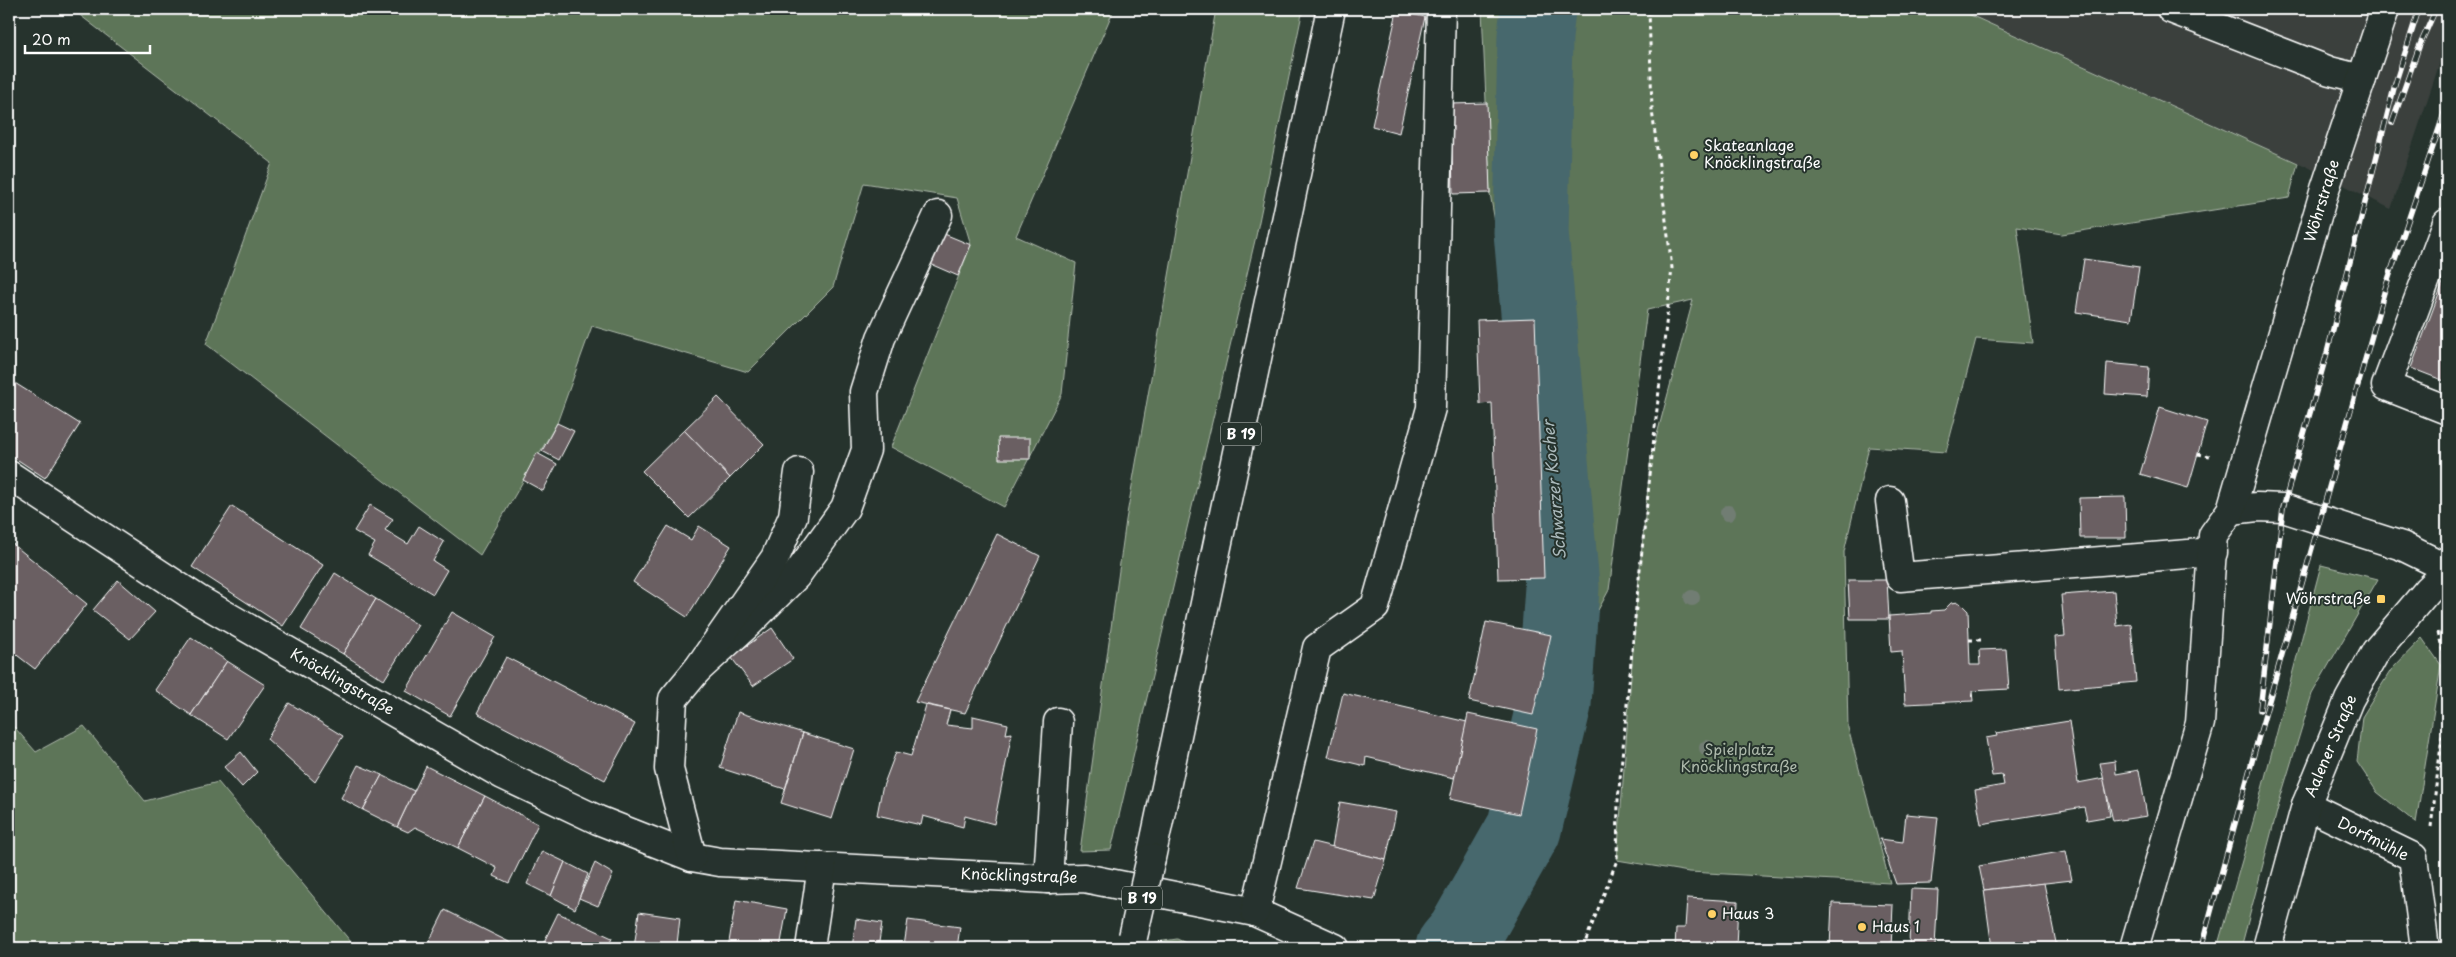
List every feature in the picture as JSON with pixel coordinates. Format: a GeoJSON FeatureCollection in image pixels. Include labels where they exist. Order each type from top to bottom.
{"type":"FeatureCollection","features":[{"type":"Feature","properties":{"kind":"main road","name":"B 19"},"geometry":{"type":"LineString","coordinates":[[1131,943],[1152,858],[1331,9]]}},
{"type":"Feature","properties":{"kind":"main road"},"geometry":{"type":"LineString","coordinates":[[1255,912],[1317,648],[1375,607],[1431,408],[1441,9]]}},
{"type":"Feature","properties":{"kind":"main road"},"geometry":{"type":"LineString","coordinates":[[2171,9],[2330,71],[2362,79]]}},
{"type":"Feature","properties":{"kind":"main road","name":"Wöhrstraße"},"geometry":{"type":"LineString","coordinates":[[2134,948],[2200,723],[2213,535],[2231,510],[2325,189],[2384,9]]}},
{"type":"Feature","properties":{"kind":"main road"},"geometry":{"type":"LineString","coordinates":[[696,670],[750,622],[796,576],[844,508],[866,450],[864,392],[881,338],[938,215]]}},
{"type":"Feature","properties":{"kind":"main road"},"geometry":{"type":"LineString","coordinates":[[2447,223],[2386,386],[2447,410]]}},
{"type":"Feature","properties":{"kind":"main road"},"geometry":{"type":"LineString","coordinates":[[692,857],[669,770],[673,699],[696,670],[774,558],[793,516],[799,472]]}},
{"type":"Feature","properties":{"kind":"main road","name":"Knöcklingstraße"},"geometry":{"type":"LineString","coordinates":[[9,475],[199,600],[503,775],[598,820],[692,857],[720,862],[1048,879],[1084,878],[1255,912],[1335,948]]}},
{"type":"Feature","properties":{"kind":"main road"},"geometry":{"type":"LineString","coordinates":[[1890,501],[1900,577],[2213,552]]}},
{"type":"Feature","properties":{"kind":"main road"},"geometry":{"type":"LineString","coordinates":[[2231,510],[2256,507],[2283,508],[2402,546],[2447,570]]}},
{"type":"Feature","properties":{"kind":"main road","name":"Aalener Straße"},"geometry":{"type":"LineString","coordinates":[[2267,948],[2306,805],[2349,700],[2376,651],[2447,570]]}},
{"type":"Feature","properties":{"kind":"main road"},"geometry":{"type":"LineString","coordinates":[[1048,879],[1058,722]]}},
{"type":"Feature","properties":{"kind":"main road","name":"Dorfmühle"},"geometry":{"type":"LineString","coordinates":[[2306,805],[2413,857],[2425,948]]}},
{"type":"Feature","properties":{"kind":"main road"},"geometry":{"type":"LineString","coordinates":[[810,948],[822,867]]}},
{"type":"Feature","properties":{"kind":"path"},"geometry":{"type":"LineString","coordinates":[[1583,948],[1617,860],[1618,800],[1636,606],[1672,268],[1652,110],[1648,9]]}},
{"type":"Feature","properties":{"kind":"path"},"geometry":{"type":"LineString","coordinates":[[2198,454],[2209,456]]}},
{"type":"Feature","properties":{"kind":"path"},"geometry":{"type":"LineString","coordinates":[[1969,640],[1982,640]]}},
{"type":"Feature","properties":{"kind":"path"},"geometry":{"type":"LineString","coordinates":[[2413,857],[2429,846],[2447,696]]}},
{"type":"Feature","properties":{"kind":"shaded area"},"geometry":{"type":"Polygon","coordinates":[[[1957,9],[2447,9],[2447,41],[2391,209],[2310,168],[1957,9]]]}},
{"type":"Feature","properties":{"kind":"green space"},"geometry":{"type":"Polygon","coordinates":[[[72,9],[1114,9],[1016,236],[1076,263],[1062,394],[1004,507],[891,447],[971,245],[957,198],[864,183],[833,287],[748,372],[592,326],[557,423],[480,555],[206,344],[272,163],[72,9]]]}},
{"type":"Feature","properties":{"kind":"green space"},"geometry":{"type":"Polygon","coordinates":[[[1216,9],[1303,9],[1256,236],[1111,850],[1080,851],[1126,520],[1216,9]]]}},
{"type":"Feature","properties":{"kind":"green space","name":"Spielplatz Knöcklingstraße"},"geometry":{"type":"Polygon","coordinates":[[[1482,9],[1957,9],[2298,163],[2289,198],[2062,234],[2017,227],[2033,343],[1976,339],[1946,452],[1869,447],[1844,552],[1848,728],[1890,883],[1689,872],[1617,860],[1637,597],[1651,457],[1693,300],[1647,310],[1609,590],[1573,656],[1547,824],[1519,814],[1537,729],[1551,635],[1544,578],[1553,322],[1506,286],[1490,193],[1482,9]]]}},
{"type":"Feature","properties":{"kind":"green space"},"geometry":{"type":"Polygon","coordinates":[[[2321,565],[2378,579],[2312,694],[2281,796],[2241,948],[2217,948],[2257,808],[2321,565]]]}},
{"type":"Feature","properties":{"kind":"green space"},"geometry":{"type":"Polygon","coordinates":[[[2422,638],[2441,665],[2416,823],[2377,792],[2357,762],[2362,717],[2391,670],[2422,638]]]}},
{"type":"Feature","properties":{"kind":"green space"},"geometry":{"type":"Polygon","coordinates":[[[9,721],[36,752],[84,726],[145,801],[218,782],[356,948],[9,948],[9,721]]]}},
{"type":"Feature","properties":{"kind":"green space"},"geometry":{"type":"Polygon","coordinates":[[[1177,939],[1197,948],[1118,948],[1177,939]]]}},
{"type":"Feature","properties":{"kind":"building"},"geometry":{"type":"Polygon","coordinates":[[[1397,11],[1425,17],[1399,133],[1372,126],[1397,11]]]}},
{"type":"Feature","properties":{"kind":"building"},"geometry":{"type":"Polygon","coordinates":[[[1487,103],[1490,193],[1453,194],[1451,104],[1487,103]]]}},
{"type":"Feature","properties":{"kind":"building"},"geometry":{"type":"Polygon","coordinates":[[[942,233],[971,245],[958,276],[928,263],[942,233]]]}},
{"type":"Feature","properties":{"kind":"building"},"geometry":{"type":"Polygon","coordinates":[[[2084,259],[2139,267],[2131,320],[2076,312],[2084,259]]]}},
{"type":"Feature","properties":{"kind":"building"},"geometry":{"type":"Polygon","coordinates":[[[2447,272],[2447,382],[2411,368],[2447,272]]]}},
{"type":"Feature","properties":{"kind":"building"},"geometry":{"type":"Polygon","coordinates":[[[1535,318],[1544,578],[1498,579],[1492,403],[1480,404],[1477,320],[1535,318]]]}},
{"type":"Feature","properties":{"kind":"building"},"geometry":{"type":"Polygon","coordinates":[[[2107,363],[2149,367],[2147,397],[2105,394],[2107,363]]]}},
{"type":"Feature","properties":{"kind":"building"},"geometry":{"type":"Polygon","coordinates":[[[10,380],[80,424],[45,478],[9,454],[10,380]]]}},
{"type":"Feature","properties":{"kind":"building"},"geometry":{"type":"Polygon","coordinates":[[[718,397],[764,444],[730,478],[684,430],[718,397]]]}},
{"type":"Feature","properties":{"kind":"building"},"geometry":{"type":"Polygon","coordinates":[[[2160,407],[2207,422],[2188,488],[2140,474],[2160,407]]]}},
{"type":"Feature","properties":{"kind":"building"},"geometry":{"type":"Polygon","coordinates":[[[557,423],[574,431],[559,460],[542,451],[557,423]]]}},
{"type":"Feature","properties":{"kind":"building"},"geometry":{"type":"Polygon","coordinates":[[[684,430],[730,478],[689,518],[642,471],[684,430]]]}},
{"type":"Feature","properties":{"kind":"building"},"geometry":{"type":"Polygon","coordinates":[[[998,438],[1030,438],[1030,459],[999,459],[998,438]]]}},
{"type":"Feature","properties":{"kind":"building"},"geometry":{"type":"Polygon","coordinates":[[[537,453],[557,464],[543,491],[523,480],[537,453]]]}},
{"type":"Feature","properties":{"kind":"building"},"geometry":{"type":"Polygon","coordinates":[[[2125,497],[2126,538],[2080,538],[2079,498],[2125,497]]]}},
{"type":"Feature","properties":{"kind":"building"},"geometry":{"type":"Polygon","coordinates":[[[370,505],[393,519],[385,530],[408,544],[419,526],[444,542],[433,561],[447,570],[433,594],[368,555],[375,543],[354,531],[370,505]]]}},
{"type":"Feature","properties":{"kind":"building"},"geometry":{"type":"Polygon","coordinates":[[[232,506],[323,565],[283,626],[192,567],[232,506]]]}},
{"type":"Feature","properties":{"kind":"building"},"geometry":{"type":"Polygon","coordinates":[[[668,526],[691,540],[699,526],[731,546],[687,617],[633,582],[668,526]]]}},
{"type":"Feature","properties":{"kind":"building"},"geometry":{"type":"Polygon","coordinates":[[[997,534],[1040,556],[965,713],[915,702],[997,534]]]}},
{"type":"Feature","properties":{"kind":"building"},"geometry":{"type":"Polygon","coordinates":[[[9,541],[87,604],[35,669],[9,649],[9,541]]]}},
{"type":"Feature","properties":{"kind":"building"},"geometry":{"type":"Polygon","coordinates":[[[335,573],[376,599],[343,654],[301,629],[335,573]]]}},
{"type":"Feature","properties":{"kind":"building"},"geometry":{"type":"Polygon","coordinates":[[[118,580],[155,612],[130,639],[93,610],[118,580]]]}},
{"type":"Feature","properties":{"kind":"building"},"geometry":{"type":"Polygon","coordinates":[[[1848,580],[1887,580],[1889,619],[1850,619],[1848,580]]]}},
{"type":"Feature","properties":{"kind":"building"},"geometry":{"type":"Polygon","coordinates":[[[2114,591],[2117,626],[2131,624],[2136,682],[2059,689],[2055,637],[2065,636],[2061,595],[2114,591]]]}},
{"type":"Feature","properties":{"kind":"building"},"geometry":{"type":"Polygon","coordinates":[[[376,599],[418,625],[384,680],[343,654],[376,599]]]}},
{"type":"Feature","properties":{"kind":"building"},"geometry":{"type":"Polygon","coordinates":[[[1959,602],[1968,611],[1970,665],[1980,665],[1979,650],[2006,649],[2009,689],[1972,691],[1973,701],[1905,704],[1902,651],[1891,652],[1889,616],[1931,613],[1931,611],[1944,610],[1951,603],[1959,602]]]}},
{"type":"Feature","properties":{"kind":"building"},"geometry":{"type":"Polygon","coordinates":[[[452,612],[495,637],[450,716],[406,691],[452,612]]]}},
{"type":"Feature","properties":{"kind":"building"},"geometry":{"type":"Polygon","coordinates":[[[1486,622],[1551,635],[1533,715],[1469,701],[1486,622]]]}},
{"type":"Feature","properties":{"kind":"building"},"geometry":{"type":"Polygon","coordinates":[[[772,628],[793,659],[753,686],[731,657],[772,628]]]}},
{"type":"Feature","properties":{"kind":"building"},"geometry":{"type":"Polygon","coordinates":[[[191,637],[227,661],[191,715],[155,690],[191,637]]]}},
{"type":"Feature","properties":{"kind":"building"},"geometry":{"type":"Polygon","coordinates":[[[506,657],[635,724],[605,780],[477,713],[506,657]]]}},
{"type":"Feature","properties":{"kind":"building"},"geometry":{"type":"Polygon","coordinates":[[[227,661],[265,685],[228,739],[191,715],[227,661]]]}},
{"type":"Feature","properties":{"kind":"building"},"geometry":{"type":"Polygon","coordinates":[[[1343,693],[1467,722],[1454,778],[1366,757],[1365,766],[1328,757],[1343,693]]]}},
{"type":"Feature","properties":{"kind":"building"},"geometry":{"type":"Polygon","coordinates":[[[289,703],[343,736],[315,782],[267,739],[289,703]]]}},
{"type":"Feature","properties":{"kind":"building"},"geometry":{"type":"Polygon","coordinates":[[[926,705],[950,710],[946,725],[973,728],[973,716],[1008,724],[1006,734],[1012,733],[994,824],[965,816],[963,827],[923,816],[921,825],[877,815],[882,789],[896,752],[911,756],[926,705]]]}},
{"type":"Feature","properties":{"kind":"building"},"geometry":{"type":"Polygon","coordinates":[[[738,712],[803,733],[785,789],[720,768],[738,712]]]}},
{"type":"Feature","properties":{"kind":"building"},"geometry":{"type":"Polygon","coordinates":[[[1468,714],[1537,729],[1519,814],[1450,799],[1468,714]]]}},
{"type":"Feature","properties":{"kind":"building"},"geometry":{"type":"Polygon","coordinates":[[[2069,721],[2078,783],[2104,778],[2110,816],[2087,820],[2084,807],[1981,824],[1975,790],[2004,785],[2002,775],[1992,776],[1986,738],[1997,736],[1996,733],[2069,721]]]}},
{"type":"Feature","properties":{"kind":"building"},"geometry":{"type":"Polygon","coordinates":[[[803,733],[854,749],[832,819],[781,803],[803,733]]]}},
{"type":"Feature","properties":{"kind":"building"},"geometry":{"type":"Polygon","coordinates":[[[241,752],[257,772],[242,787],[224,767],[241,752]]]}},
{"type":"Feature","properties":{"kind":"building"},"geometry":{"type":"Polygon","coordinates":[[[2115,761],[2116,774],[2139,770],[2147,816],[2113,821],[2100,763],[2115,761]]]}},
{"type":"Feature","properties":{"kind":"building"},"geometry":{"type":"Polygon","coordinates":[[[358,765],[382,775],[363,810],[341,798],[358,765]]]}},
{"type":"Feature","properties":{"kind":"building"},"geometry":{"type":"Polygon","coordinates":[[[426,766],[485,796],[458,848],[415,827],[408,832],[397,827],[426,766]]]}},
{"type":"Feature","properties":{"kind":"building"},"geometry":{"type":"Polygon","coordinates":[[[382,775],[414,791],[397,827],[363,810],[382,775]]]}},
{"type":"Feature","properties":{"kind":"building"},"geometry":{"type":"Polygon","coordinates":[[[485,796],[538,824],[509,883],[494,876],[497,868],[458,848],[485,796]]]}},
{"type":"Feature","properties":{"kind":"building"},"geometry":{"type":"Polygon","coordinates":[[[1340,802],[1396,812],[1386,860],[1332,847],[1340,802]]]}},
{"type":"Feature","properties":{"kind":"building"},"geometry":{"type":"Polygon","coordinates":[[[1906,814],[1938,817],[1931,883],[1896,884],[1880,839],[1903,842],[1906,814]]]}},
{"type":"Feature","properties":{"kind":"building"},"geometry":{"type":"Polygon","coordinates":[[[1313,842],[1386,860],[1374,900],[1298,888],[1313,842]]]}},
{"type":"Feature","properties":{"kind":"building"},"geometry":{"type":"Polygon","coordinates":[[[542,851],[565,862],[551,896],[527,884],[542,851]]]}},
{"type":"Feature","properties":{"kind":"building"},"geometry":{"type":"Polygon","coordinates":[[[2066,851],[2072,880],[1984,890],[1979,866],[2066,851]]]}},
{"type":"Feature","properties":{"kind":"building"},"geometry":{"type":"Polygon","coordinates":[[[565,862],[588,874],[575,909],[551,896],[565,862]]]}},
{"type":"Feature","properties":{"kind":"building"},"geometry":{"type":"Polygon","coordinates":[[[595,863],[613,874],[598,906],[579,898],[595,863]]]}},
{"type":"Feature","properties":{"kind":"building"},"geometry":{"type":"Polygon","coordinates":[[[2044,883],[2057,948],[1992,948],[1984,890],[2044,883]]]}},
{"type":"Feature","properties":{"kind":"building"},"geometry":{"type":"Polygon","coordinates":[[[1911,889],[1938,890],[1935,947],[1909,946],[1911,889]]]}},
{"type":"Feature","properties":{"kind":"building","name":"Haus 3"},"geometry":{"type":"Polygon","coordinates":[[[1687,898],[1738,901],[1736,948],[1675,948],[1676,928],[1685,928],[1687,898]]]}},
{"type":"Feature","properties":{"kind":"building"},"geometry":{"type":"Polygon","coordinates":[[[736,900],[787,909],[780,948],[728,948],[736,900]]]}},
{"type":"Feature","properties":{"kind":"building","name":"Haus 1"},"geometry":{"type":"Polygon","coordinates":[[[1832,903],[1893,905],[1891,948],[1830,948],[1832,903]]]}},
{"type":"Feature","properties":{"kind":"building"},"geometry":{"type":"Polygon","coordinates":[[[445,910],[517,946],[516,948],[426,948],[445,910]]]}},
{"type":"Feature","properties":{"kind":"building"},"geometry":{"type":"Polygon","coordinates":[[[639,912],[680,918],[677,944],[698,948],[634,948],[639,912]]]}},
{"type":"Feature","properties":{"kind":"building"},"geometry":{"type":"Polygon","coordinates":[[[558,913],[612,938],[608,948],[541,948],[558,913]]]}},
{"type":"Feature","properties":{"kind":"building"},"geometry":{"type":"Polygon","coordinates":[[[856,919],[882,923],[878,948],[852,948],[856,919]]]}},
{"type":"Feature","properties":{"kind":"building"},"geometry":{"type":"Polygon","coordinates":[[[908,920],[960,927],[957,948],[904,946],[908,920]]]}},
{"type":"Feature","properties":{"kind":"building"},"geometry":{"type":"Polygon","coordinates":[[[2380,945],[2380,948],[2338,948],[2380,945]]]}},
{"type":"Feature","properties":{"kind":"waterway","name":"Schwarzer Kocher"},"geometry":{"type":"LineString","coordinates":[[1453,948],[1464,935],[1524,829],[1554,704],[1562,587],[1531,232],[1535,36],[1538,9]]}},
{"type":"Feature","properties":{"kind":"railway"},"geometry":{"type":"LineString","coordinates":[[2260,710],[2283,508],[2327,353],[2395,84],[2419,9]]}},
{"type":"Feature","properties":{"kind":"railway"},"geometry":{"type":"LineString","coordinates":[[2392,123],[2419,47],[2436,9]]}},
{"type":"Feature","properties":{"kind":"railway"},"geometry":{"type":"LineString","coordinates":[[2201,948],[2385,289],[2447,105]]}},
{"type":"Feature","properties":{"kind":"place","name":"Skateanlage Knöcklingstraße"},"geometry":{"type":"Point","coordinates":[1694,155]}},
{"type":"Feature","properties":{"kind":"place","name":"Wöhrstraße"},"geometry":{"type":"Point","coordinates":[2381,599]}},
{"type":"Feature","properties":{"kind":"place","name":"Haus 3"},"geometry":{"type":"Point","coordinates":[1712,914]}},
{"type":"Feature","properties":{"kind":"place","name":"Haus 1"},"geometry":{"type":"Point","coordinates":[1862,927]}}]}
